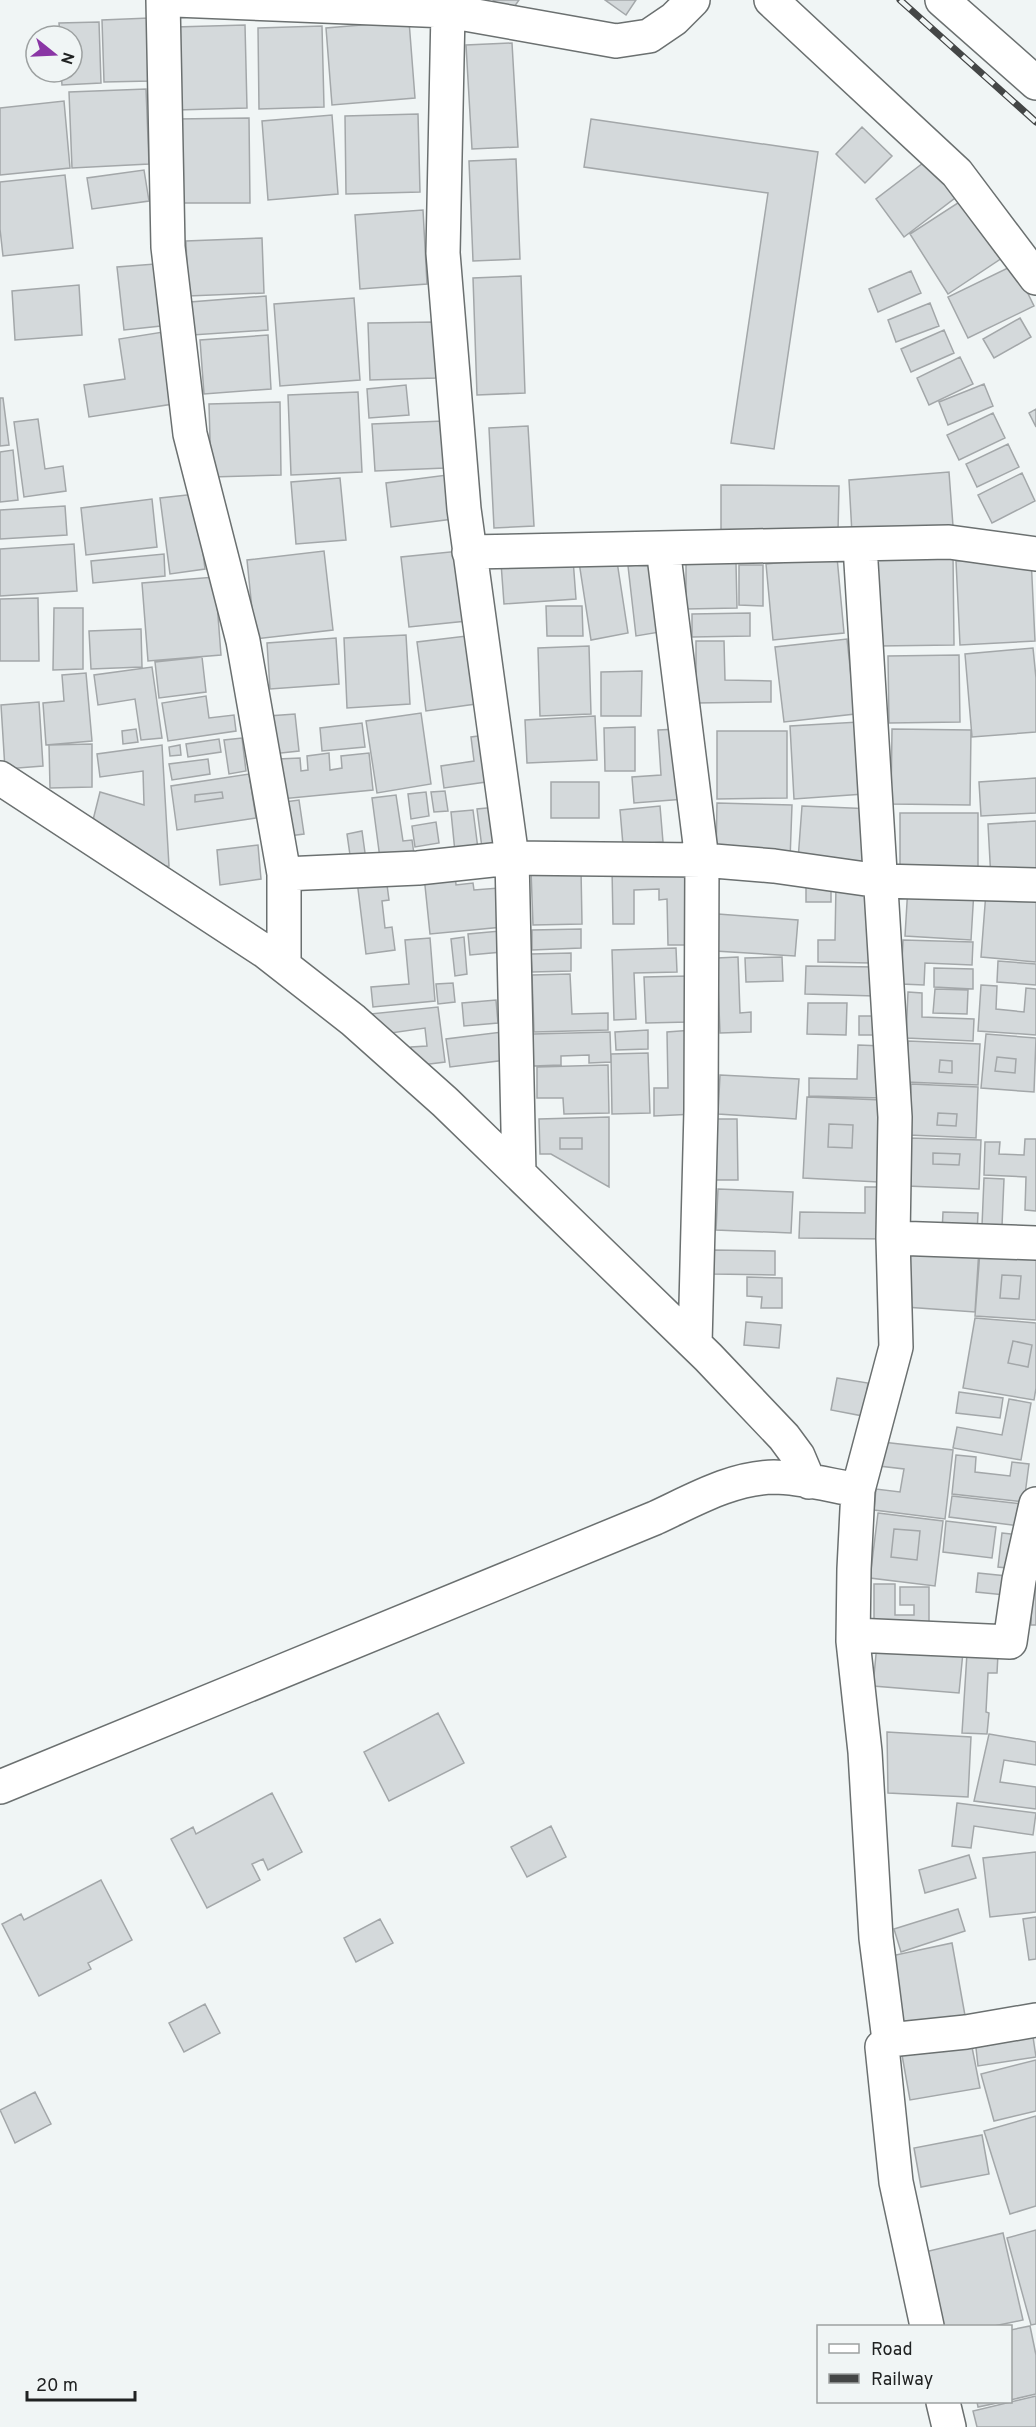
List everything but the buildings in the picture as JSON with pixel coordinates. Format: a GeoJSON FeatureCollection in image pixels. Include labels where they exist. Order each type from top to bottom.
{"type":"FeatureCollection","features":[{"type":"Feature","properties":{"kind":"street"},"geometry":{"type":"LineString","coordinates":[[164,0],[168,247],[190,434],[243,641],[284,874],[284,966]]}},
{"type":"Feature","properties":{"kind":"street"},"geometry":{"type":"LineString","coordinates":[[175,0],[448,12],[616,41],[650,36],[674,19],[693,0]]}},
{"type":"Feature","properties":{"kind":"street"},"geometry":{"type":"LineString","coordinates":[[771,0],[957,173],[1036,278]]}},
{"type":"Feature","properties":{"kind":"street"},"geometry":{"type":"LineString","coordinates":[[942,0],[1036,83]]}},
{"type":"Feature","properties":{"kind":"street"},"geometry":{"type":"LineString","coordinates":[[448,12],[443,252],[463,497],[512,858],[519,1173]]}},
{"type":"Feature","properties":{"kind":"street"},"geometry":{"type":"LineString","coordinates":[[470,552],[860,546],[949,542],[1036,554]]}},
{"type":"Feature","properties":{"kind":"street"},"geometry":{"type":"LineString","coordinates":[[860,546],[895,1117],[893,1238],[896,1347],[858,1490],[853,1641],[865,1752],[876,1938],[889,2040]]}},
{"type":"Feature","properties":{"kind":"street"},"geometry":{"type":"LineString","coordinates":[[663,548],[702,860],[701,1110],[695,1344]]}},
{"type":"Feature","properties":{"kind":"street"},"geometry":{"type":"LineString","coordinates":[[0,778],[266,952],[353,1020],[519,1173],[695,1344],[784,1437],[798,1456],[809,1482]]}},
{"type":"Feature","properties":{"kind":"street"},"geometry":{"type":"LineString","coordinates":[[284,874],[418,868],[512,858],[702,860],[774,866],[880,881],[1036,885]]}},
{"type":"Feature","properties":{"kind":"street"},"geometry":{"type":"LineString","coordinates":[[893,1238],[1036,1244]]}},
{"type":"Feature","properties":{"kind":"street"},"geometry":{"type":"LineString","coordinates":[[0,1787],[645,1522],[723,1486],[776,1477],[858,1490]]}},
{"type":"Feature","properties":{"kind":"street"},"geometry":{"type":"LineString","coordinates":[[854,1635],[1023,1642],[1018,1580],[1036,1504]]}},
{"type":"Feature","properties":{"kind":"street"},"geometry":{"type":"LineString","coordinates":[[927,2325],[896,2182],[882,2047],[889,2040],[966,2032],[1036,2020]]}},
{"type":"Feature","properties":{"kind":"street"},"geometry":{"type":"LineString","coordinates":[[943,2403],[949,2427]]}},
{"type":"Feature","properties":{"kind":"railway"},"geometry":{"type":"LineString","coordinates":[[900,0],[1036,122]]}}]}
